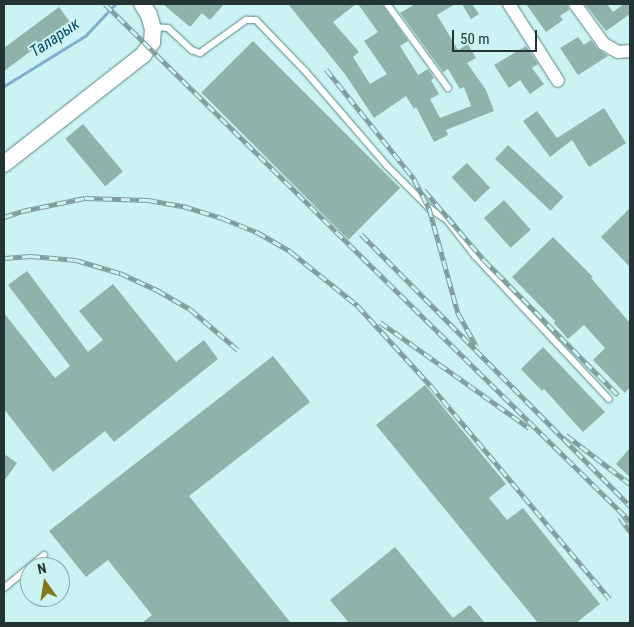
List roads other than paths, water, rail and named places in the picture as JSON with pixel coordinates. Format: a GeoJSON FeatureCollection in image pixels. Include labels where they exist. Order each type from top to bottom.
{"type":"FeatureCollection","features":[{"type":"Feature","properties":{"kind":"street"},"geometry":{"type":"LineString","coordinates":[[4,164],[130,67],[149,48],[153,36],[153,27],[142,4]]}},
{"type":"Feature","properties":{"kind":"street"},"geometry":{"type":"LineString","coordinates":[[511,4],[558,81]]}},
{"type":"Feature","properties":{"kind":"street"},"geometry":{"type":"LineString","coordinates":[[575,4],[604,44],[618,52],[630,51]]}},
{"type":"Feature","properties":{"kind":"lane"},"geometry":{"type":"LineString","coordinates":[[387,4],[448,88]]}},
{"type":"Feature","properties":{"kind":"lane"},"geometry":{"type":"LineString","coordinates":[[153,27],[168,28],[192,50],[200,53],[246,20],[256,20],[306,72],[387,166],[429,208],[447,220],[475,256],[609,399]]}},
{"type":"Feature","properties":{"kind":"lane"},"geometry":{"type":"LineString","coordinates":[[4,588],[44,555]]}},
{"type":"Feature","properties":{"kind":"waterway","name":"Таларык"},"geometry":{"type":"LineString","coordinates":[[4,86],[85,36],[115,4]]}},
{"type":"Feature","properties":{"kind":"railway"},"geometry":{"type":"LineString","coordinates":[[105,4],[630,521]]}},
{"type":"Feature","properties":{"kind":"railway"},"geometry":{"type":"LineString","coordinates":[[326,69],[414,179],[429,208],[458,313],[476,346]]}},
{"type":"Feature","properties":{"kind":"railway"},"geometry":{"type":"LineString","coordinates":[[424,190],[484,260],[618,395]]}},
{"type":"Feature","properties":{"kind":"railway"},"geometry":{"type":"LineString","coordinates":[[4,217],[22,211],[85,198],[148,200],[183,206],[222,218],[257,232],[291,252],[357,305],[431,386],[610,599]]}},
{"type":"Feature","properties":{"kind":"railway"},"geometry":{"type":"LineString","coordinates":[[361,234],[630,506]]}},
{"type":"Feature","properties":{"kind":"railway"},"geometry":{"type":"LineString","coordinates":[[4,258],[31,256],[76,260],[120,273],[157,290],[190,309],[238,350]]}},
{"type":"Feature","properties":{"kind":"railway"},"geometry":{"type":"LineString","coordinates":[[380,322],[529,428]]}},
{"type":"Feature","properties":{"kind":"railway"},"geometry":{"type":"LineString","coordinates":[[566,435],[630,484]]}},
{"type":"Feature","properties":{"kind":"railway"},"geometry":{"type":"LineString","coordinates":[[620,517],[630,532]]}}]}
